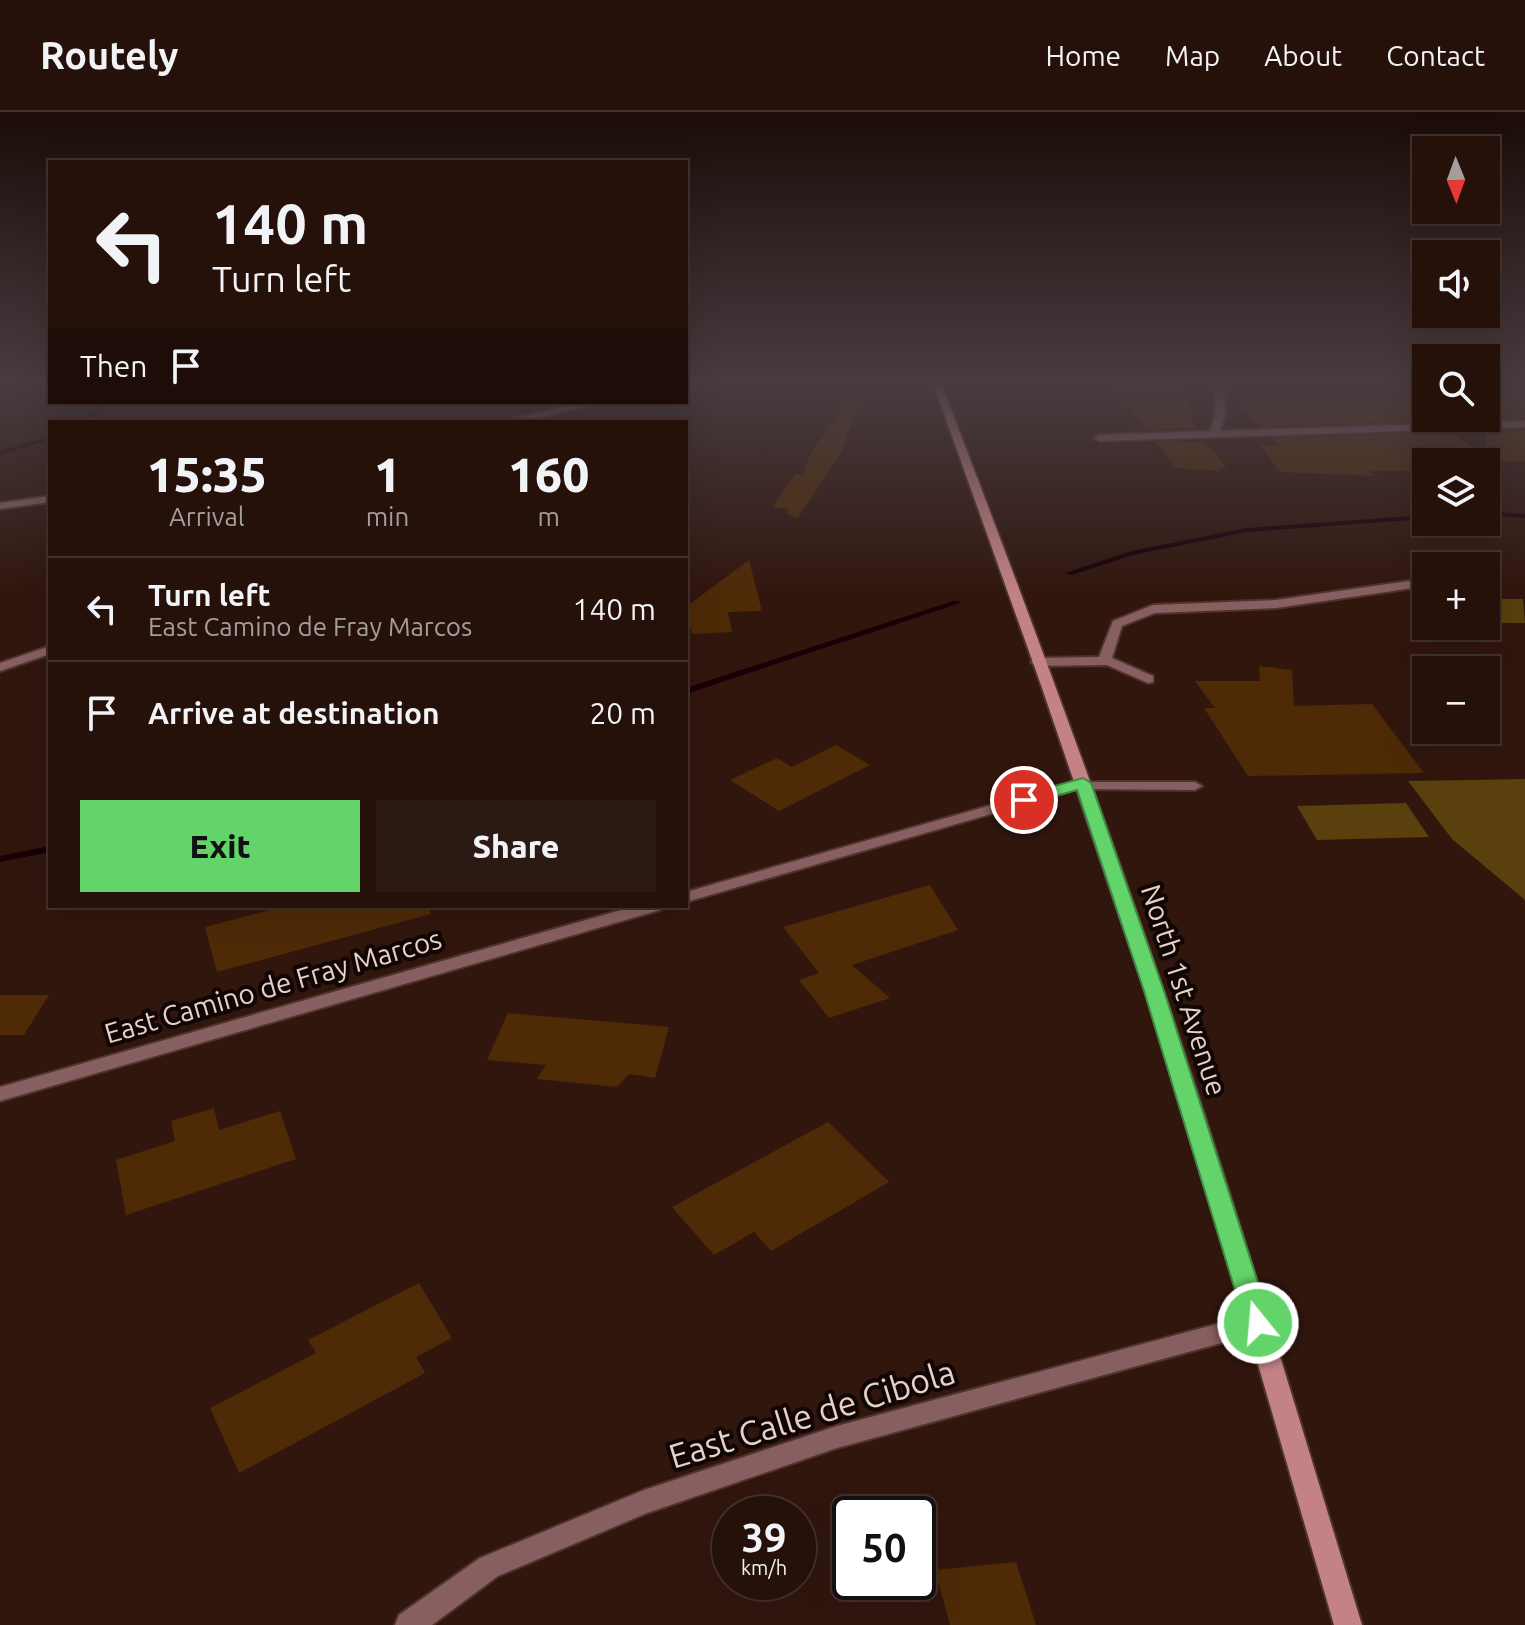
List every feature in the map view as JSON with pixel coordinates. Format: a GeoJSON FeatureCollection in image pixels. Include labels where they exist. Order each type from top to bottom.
{"type":"FeatureCollection","features":[{"type":"Feature","properties":{"kind":"main road","name":"North 1st Avenue"},"geometry":{"type":"LineString","coordinates":[[962,454],[1084,785],[1154,991],[1348,1625]]}},
{"type":"Feature","properties":{"kind":"street"},"geometry":{"type":"LineString","coordinates":[[0,506],[48,499]]}},
{"type":"Feature","properties":{"kind":"street"},"geometry":{"type":"LineString","coordinates":[[1104,661],[1117,624],[1153,609],[1276,604],[1409,585]]}},
{"type":"Feature","properties":{"kind":"street"},"geometry":{"type":"LineString","coordinates":[[0,667],[48,651]]}},
{"type":"Feature","properties":{"kind":"street"},"geometry":{"type":"LineString","coordinates":[[1037,662],[1104,661],[1148,679]]}},
{"type":"Feature","properties":{"kind":"street"},"geometry":{"type":"LineString","coordinates":[[688,896],[1084,785],[1195,786]]}},
{"type":"Feature","properties":{"kind":"street","name":"East Camino de Fray Marcos"},"geometry":{"type":"LineString","coordinates":[[0,1094],[647,908]]}},
{"type":"Feature","properties":{"kind":"street","name":"East Calle de Cibola"},"geometry":{"type":"LineString","coordinates":[[409,1625],[489,1567],[644,1502],[837,1437],[1258,1323]]}},
{"type":"Feature","properties":{"kind":"shaded area"},"geometry":{"type":"Polygon","coordinates":[[[1500,599],[1523,599],[1525,623],[1500,623],[1500,599]]]}},
{"type":"Feature","properties":{"kind":"shaded area"},"geometry":{"type":"Polygon","coordinates":[[[1525,779],[1525,900],[1452,839],[1408,781],[1525,779]]]}},
{"type":"Feature","properties":{"kind":"shaded area"},"geometry":{"type":"Polygon","coordinates":[[[1406,803],[1429,837],[1317,840],[1297,806],[1406,803]]]}},
{"type":"Feature","properties":{"kind":"building"},"geometry":{"type":"Polygon","coordinates":[[[810,454],[841,454],[797,519],[786,513],[788,509],[772,507],[795,474],[802,475],[810,454]]]}},
{"type":"Feature","properties":{"kind":"building"},"geometry":{"type":"Polygon","coordinates":[[[1164,454],[1215,454],[1227,468],[1218,468],[1220,471],[1176,468],[1164,454]]]}},
{"type":"Feature","properties":{"kind":"building"},"geometry":{"type":"Polygon","coordinates":[[[1266,454],[1412,454],[1412,462],[1409,462],[1412,471],[1370,471],[1374,476],[1280,472],[1266,454]]]}},
{"type":"Feature","properties":{"kind":"building"},"geometry":{"type":"Polygon","coordinates":[[[1500,454],[1525,454],[1525,461],[1500,461],[1500,454]]]}},
{"type":"Feature","properties":{"kind":"building"},"geometry":{"type":"Polygon","coordinates":[[[749,560],[762,611],[728,612],[732,632],[692,634],[688,606],[749,560]]]}},
{"type":"Feature","properties":{"kind":"building"},"geometry":{"type":"Polygon","coordinates":[[[1259,666],[1292,670],[1294,706],[1372,704],[1424,773],[1248,776],[1204,708],[1215,708],[1195,681],[1260,681],[1259,666]]]}},
{"type":"Feature","properties":{"kind":"building"},"geometry":{"type":"Polygon","coordinates":[[[836,745],[870,765],[779,811],[730,780],[777,758],[792,767],[836,745]]]}},
{"type":"Feature","properties":{"kind":"building"},"geometry":{"type":"Polygon","coordinates":[[[930,885],[958,930],[852,965],[890,998],[829,1018],[799,980],[819,973],[783,927],[930,885]]]}},
{"type":"Feature","properties":{"kind":"building"},"geometry":{"type":"Polygon","coordinates":[[[277,908],[430,908],[431,914],[217,972],[205,927],[277,908]]]}},
{"type":"Feature","properties":{"kind":"building"},"geometry":{"type":"Polygon","coordinates":[[[0,995],[49,995],[24,1035],[0,1035],[0,995]]]}},
{"type":"Feature","properties":{"kind":"building"},"geometry":{"type":"Polygon","coordinates":[[[508,1013],[669,1027],[655,1078],[629,1074],[617,1087],[537,1079],[546,1065],[487,1060],[508,1013]]]}},
{"type":"Feature","properties":{"kind":"building"},"geometry":{"type":"Polygon","coordinates":[[[214,1108],[219,1130],[280,1111],[296,1159],[126,1215],[116,1160],[175,1141],[171,1121],[214,1108]]]}},
{"type":"Feature","properties":{"kind":"building"},"geometry":{"type":"Polygon","coordinates":[[[828,1122],[889,1182],[771,1251],[754,1232],[714,1255],[672,1207],[828,1122]]]}},
{"type":"Feature","properties":{"kind":"building"},"geometry":{"type":"Polygon","coordinates":[[[419,1283],[452,1338],[416,1357],[425,1373],[239,1473],[210,1408],[316,1353],[308,1340],[419,1283]]]}},
{"type":"Feature","properties":{"kind":"building"},"geometry":{"type":"Polygon","coordinates":[[[1016,1562],[1036,1625],[950,1625],[936,1570],[1016,1562]]]}},
{"type":"Feature","properties":{"kind":"waterway"},"geometry":{"type":"LineString","coordinates":[[1500,514],[1525,516]]}},
{"type":"Feature","properties":{"kind":"waterway"},"geometry":{"type":"LineString","coordinates":[[1069,573],[1131,553],[1247,530],[1412,518]]}},
{"type":"Feature","properties":{"kind":"waterway"},"geometry":{"type":"LineString","coordinates":[[688,690],[956,603]]}},
{"type":"Feature","properties":{"kind":"waterway"},"geometry":{"type":"LineString","coordinates":[[0,859],[48,849]]}},
{"type":"Feature","properties":{"kind":"route"},"geometry":{"type":"LineString","coordinates":[[1024,800],[1083,783],[1154,991],[1258,1323]]}}]}
